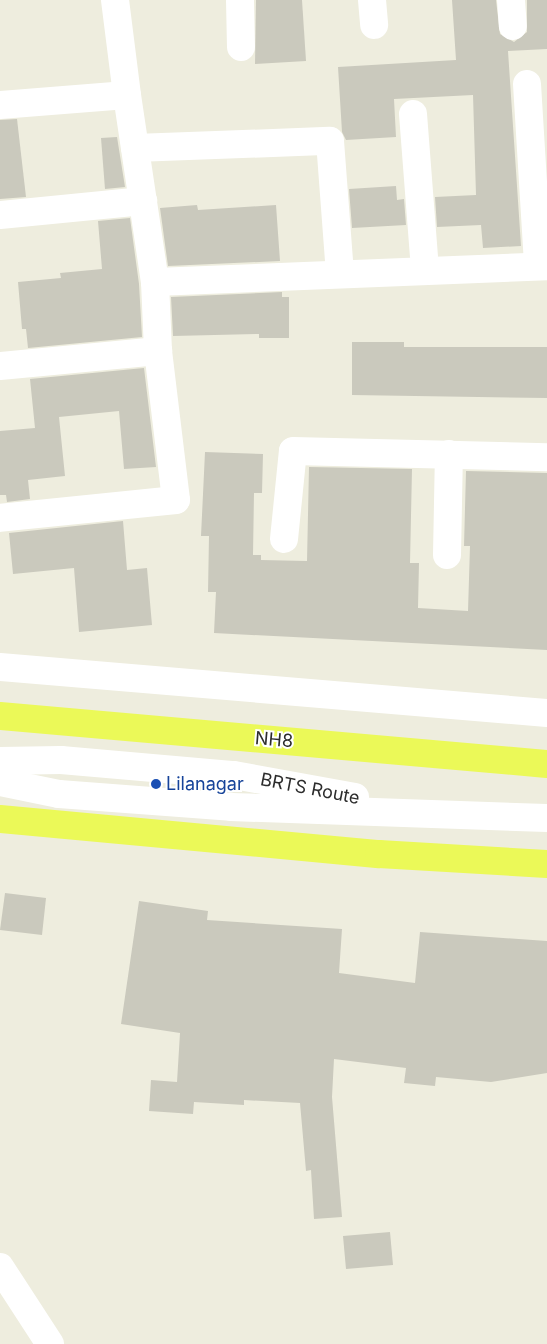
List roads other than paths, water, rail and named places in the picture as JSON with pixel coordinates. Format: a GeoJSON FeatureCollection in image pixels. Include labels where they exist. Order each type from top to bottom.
{"type":"FeatureCollection","features":[{"type":"Feature","properties":{"kind":"main road","name":"NH8"},"geometry":{"type":"LineString","coordinates":[[0,716],[547,764]]}},
{"type":"Feature","properties":{"kind":"main road"},"geometry":{"type":"LineString","coordinates":[[0,819],[379,854],[547,864]]}},
{"type":"Feature","properties":{"kind":"street"},"geometry":{"type":"LineString","coordinates":[[0,518],[176,500],[158,351],[155,282],[115,0]]}},
{"type":"Feature","properties":{"kind":"street"},"geometry":{"type":"LineString","coordinates":[[240,0],[241,48]]}},
{"type":"Feature","properties":{"kind":"street"},"geometry":{"type":"LineString","coordinates":[[155,282],[543,266],[527,84]]}},
{"type":"Feature","properties":{"kind":"street"},"geometry":{"type":"LineString","coordinates":[[0,105],[127,95]]}},
{"type":"Feature","properties":{"kind":"street"},"geometry":{"type":"LineString","coordinates":[[413,114],[425,271]]}},
{"type":"Feature","properties":{"kind":"street"},"geometry":{"type":"LineString","coordinates":[[135,148],[330,141],[340,274]]}},
{"type":"Feature","properties":{"kind":"street"},"geometry":{"type":"LineString","coordinates":[[0,215],[143,201]]}},
{"type":"Feature","properties":{"kind":"street"},"geometry":{"type":"LineString","coordinates":[[0,366],[158,351]]}},
{"type":"Feature","properties":{"kind":"street"},"geometry":{"type":"LineString","coordinates":[[284,539],[293,451],[547,457]]}},
{"type":"Feature","properties":{"kind":"street"},"geometry":{"type":"LineString","coordinates":[[447,555],[449,454]]}},
{"type":"Feature","properties":{"kind":"street"},"geometry":{"type":"LineString","coordinates":[[0,666],[547,713]]}},
{"type":"Feature","properties":{"kind":"street","name":"BRTS Route"},"geometry":{"type":"LineString","coordinates":[[0,761],[61,760],[234,774],[440,813]]}},
{"type":"Feature","properties":{"kind":"street","name":"BRTS Route"},"geometry":{"type":"LineString","coordinates":[[0,782],[59,794],[231,807],[547,818]]}},
{"type":"Feature","properties":{"kind":"street"},"geometry":{"type":"LineString","coordinates":[[0,1266],[50,1344]]}},
{"type":"Feature","properties":{"kind":"place","name":"Lilanagar"},"geometry":{"type":"Point","coordinates":[156,784]}}]}
